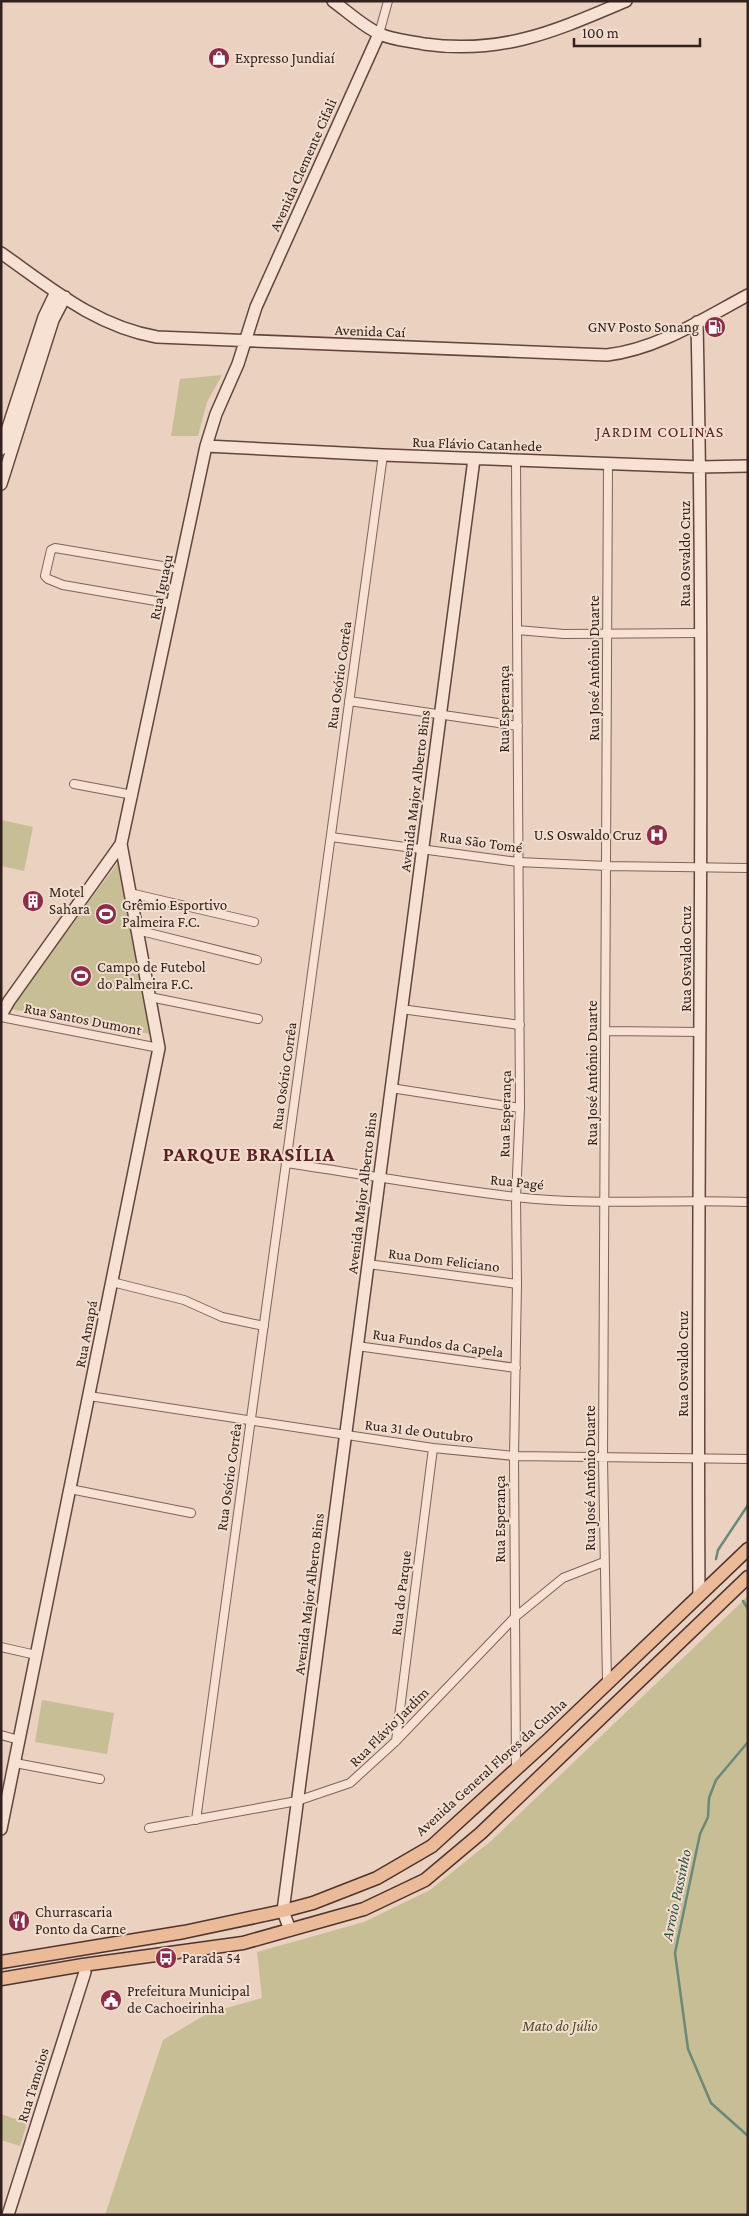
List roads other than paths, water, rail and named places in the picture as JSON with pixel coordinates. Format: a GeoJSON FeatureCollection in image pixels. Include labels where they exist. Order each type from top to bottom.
{"type":"FeatureCollection","features":[{"type":"Feature","properties":{"kind":"main road","name":"Avenida General Flores da Cunha"},"geometry":{"type":"LineString","coordinates":[[1,1962],[184,1932],[283,1911],[314,1903],[377,1878],[432,1846],[548,1740],[748,1549]]}},
{"type":"Feature","properties":{"kind":"main road"},"geometry":{"type":"LineString","coordinates":[[1,1979],[83,1965],[244,1943],[364,1909],[425,1880],[481,1833],[748,1577]]}},
{"type":"Feature","properties":{"kind":"main road"},"geometry":{"type":"LineString","coordinates":[[699,1596],[712,1612]]}},
{"type":"Feature","properties":{"kind":"main road"},"geometry":{"type":"LineString","coordinates":[[69,1950],[83,1965]]}},
{"type":"Feature","properties":{"kind":"street"},"geometry":{"type":"LineString","coordinates":[[333,1],[378,34],[408,41],[476,48],[529,39],[557,30],[626,1]]}},
{"type":"Feature","properties":{"kind":"street","name":"Avenida Clemente Cifali"},"geometry":{"type":"LineString","coordinates":[[245,341],[256,307],[378,34],[388,1]]}},
{"type":"Feature","properties":{"kind":"street","name":"Avenida Caí"},"geometry":{"type":"LineString","coordinates":[[1,253],[60,295],[107,323],[142,334],[245,341],[606,355],[628,353],[656,343],[748,295]]}},
{"type":"Feature","properties":{"kind":"street"},"geometry":{"type":"LineString","coordinates":[[1,484],[36,357],[44,317],[60,295]]}},
{"type":"Feature","properties":{"kind":"street","name":"Rua Osvaldo Cruz"},"geometry":{"type":"LineString","coordinates":[[697,322],[700,467],[701,867],[698,1200],[699,1596]]}},
{"type":"Feature","properties":{"kind":"street","name":"Rua Iguaçu"},"geometry":{"type":"LineString","coordinates":[[121,844],[133,796],[206,446],[216,414],[238,364],[245,341]]}},
{"type":"Feature","properties":{"kind":"street"},"geometry":{"type":"LineString","coordinates":[[1,450],[36,357]]}},
{"type":"Feature","properties":{"kind":"street","name":"Rua Flávio Catanhede"},"geometry":{"type":"LineString","coordinates":[[206,446],[608,464],[700,467],[748,466]]}},
{"type":"Feature","properties":{"kind":"street","name":"Rua Osório Corrêa"},"geometry":{"type":"LineString","coordinates":[[196,1820],[383,455]]}},
{"type":"Feature","properties":{"kind":"street","name":"Avenida Major Alberto Bins"},"geometry":{"type":"LineString","coordinates":[[290,1930],[283,1911],[474,459]]}},
{"type":"Feature","properties":{"kind":"street","name":"Rua Esperança"},"geometry":{"type":"LineString","coordinates":[[516,460],[520,1025],[520,1108],[516,1197],[517,1284],[514,1456],[516,1768]]}},
{"type":"Feature","properties":{"kind":"street","name":"Rua José Antônio Duarte"},"geometry":{"type":"LineString","coordinates":[[607,1682],[603,1459],[606,1203],[608,464]]}},
{"type":"Feature","properties":{"kind":"street"},"geometry":{"type":"LineString","coordinates":[[173,604],[63,585],[45,576],[53,548],[180,568]]}},
{"type":"Feature","properties":{"kind":"street"},"geometry":{"type":"LineString","coordinates":[[517,630],[564,634],[700,634]]}},
{"type":"Feature","properties":{"kind":"street"},"geometry":{"type":"LineString","coordinates":[[349,701],[518,726]]}},
{"type":"Feature","properties":{"kind":"street"},"geometry":{"type":"LineString","coordinates":[[74,784],[133,796]]}},
{"type":"Feature","properties":{"kind":"street","name":"Rua São Tomé"},"geometry":{"type":"LineString","coordinates":[[331,837],[518,862],[607,866],[748,868]]}},
{"type":"Feature","properties":{"kind":"street"},"geometry":{"type":"LineString","coordinates":[[1,1016],[9,1000],[121,844]]}},
{"type":"Feature","properties":{"kind":"street","name":"Rua Amapá"},"geometry":{"type":"LineString","coordinates":[[1,1829],[5,1790],[15,1763],[159,1048],[121,844]]}},
{"type":"Feature","properties":{"kind":"street"},"geometry":{"type":"LineString","coordinates":[[130,893],[254,922]]}},
{"type":"Feature","properties":{"kind":"street"},"geometry":{"type":"LineString","coordinates":[[137,930],[257,960]]}},
{"type":"Feature","properties":{"kind":"street"},"geometry":{"type":"LineString","coordinates":[[150,998],[258,1020]]}},
{"type":"Feature","properties":{"kind":"street"},"geometry":{"type":"LineString","coordinates":[[401,1009],[520,1025]]}},
{"type":"Feature","properties":{"kind":"street","name":"Rua Santos Dumont"},"geometry":{"type":"LineString","coordinates":[[1,1016],[159,1048]]}},
{"type":"Feature","properties":{"kind":"street"},"geometry":{"type":"LineString","coordinates":[[606,1031],[701,1032]]}},
{"type":"Feature","properties":{"kind":"street"},"geometry":{"type":"LineString","coordinates":[[391,1088],[520,1108]]}},
{"type":"Feature","properties":{"kind":"street","name":"Rua Pagé"},"geometry":{"type":"LineString","coordinates":[[286,1162],[516,1197],[606,1203],[698,1200],[748,1202]]}},
{"type":"Feature","properties":{"kind":"street","name":"Rua Dom Feliciano"},"geometry":{"type":"LineString","coordinates":[[368,1264],[517,1284]]}},
{"type":"Feature","properties":{"kind":"street"},"geometry":{"type":"LineString","coordinates":[[112,1282],[184,1300],[222,1317],[264,1326]]}},
{"type":"Feature","properties":{"kind":"street","name":"Rua Fundos da Capela"},"geometry":{"type":"LineString","coordinates":[[357,1346],[516,1368]]}},
{"type":"Feature","properties":{"kind":"street","name":"Rua 31 de Outubro"},"geometry":{"type":"LineString","coordinates":[[89,1396],[433,1448],[514,1456],[603,1459],[744,1459]]}},
{"type":"Feature","properties":{"kind":"street","name":"Rua do Parque"},"geometry":{"type":"LineString","coordinates":[[396,1741],[433,1448]]}},
{"type":"Feature","properties":{"kind":"street"},"geometry":{"type":"LineString","coordinates":[[70,1489],[192,1513]]}},
{"type":"Feature","properties":{"kind":"street","name":"Rua Flávio Jardim"},"geometry":{"type":"LineString","coordinates":[[149,1828],[297,1801],[350,1784],[396,1741],[514,1618],[563,1578],[604,1562]]}},
{"type":"Feature","properties":{"kind":"street"},"geometry":{"type":"LineString","coordinates":[[1,1647],[36,1655]]}},
{"type":"Feature","properties":{"kind":"street"},"geometry":{"type":"LineString","coordinates":[[1,1736],[19,1740]]}},
{"type":"Feature","properties":{"kind":"street"},"geometry":{"type":"LineString","coordinates":[[15,1763],[100,1779]]}},
{"type":"Feature","properties":{"kind":"street","name":"Rua Tamoios"},"geometry":{"type":"LineString","coordinates":[[8,2215],[85,1972],[83,1965]]}},
{"type":"Feature","properties":{"kind":"waterway"},"geometry":{"type":"LineString","coordinates":[[716,1559],[718,1550],[748,1505]]}},
{"type":"Feature","properties":{"kind":"waterway","name":"Arroio Passinho"},"geometry":{"type":"LineString","coordinates":[[743,1601],[748,1609]]}},
{"type":"Feature","properties":{"kind":"waterway","name":"Arroio Passinho"},"geometry":{"type":"LineString","coordinates":[[748,1742],[716,1780],[709,1798],[708,1817],[700,1834],[675,1953],[688,2049],[711,2103],[748,2136]]}},
{"type":"Feature","properties":{"kind":"place","name":"Expresso Jundiaí"},"geometry":{"type":"Point","coordinates":[219,58]}},
{"type":"Feature","properties":{"kind":"place","name":"GNV Posto Sonang"},"geometry":{"type":"Point","coordinates":[715,327]}},
{"type":"Feature","properties":{"kind":"place","name":"U.S Oswaldo Cruz"},"geometry":{"type":"Point","coordinates":[657,835]}},
{"type":"Feature","properties":{"kind":"place","name":"Motel Sahara"},"geometry":{"type":"Point","coordinates":[33,901]}},
{"type":"Feature","properties":{"kind":"place","name":"Grêmio Esportivo Palmeira F.C."},"geometry":{"type":"Point","coordinates":[106,914]}},
{"type":"Feature","properties":{"kind":"place","name":"Campo de Futebol do Palmeira F.C."},"geometry":{"type":"Point","coordinates":[81,976]}},
{"type":"Feature","properties":{"kind":"place","name":"Churrascaria Ponto da Carne"},"geometry":{"type":"Point","coordinates":[19,1921]}},
{"type":"Feature","properties":{"kind":"place","name":"Parada 54"},"geometry":{"type":"Point","coordinates":[166,1958]}},
{"type":"Feature","properties":{"kind":"place","name":"Prefeitura Municipal de Cachoeirinha"},"geometry":{"type":"Point","coordinates":[111,2000]}},
{"type":"Feature","properties":{"kind":"district","name":"JARDIM COLINAS"},"geometry":{"type":"Point","coordinates":[660,431]}},
{"type":"Feature","properties":{"kind":"district","name":"PARQUE BRASÍLIA"},"geometry":{"type":"Point","coordinates":[249,1154]}},
{"type":"Feature","properties":{"kind":"park label","name":"Mato do Júlio"},"geometry":{"type":"Point","coordinates":[560,2026]}}]}
